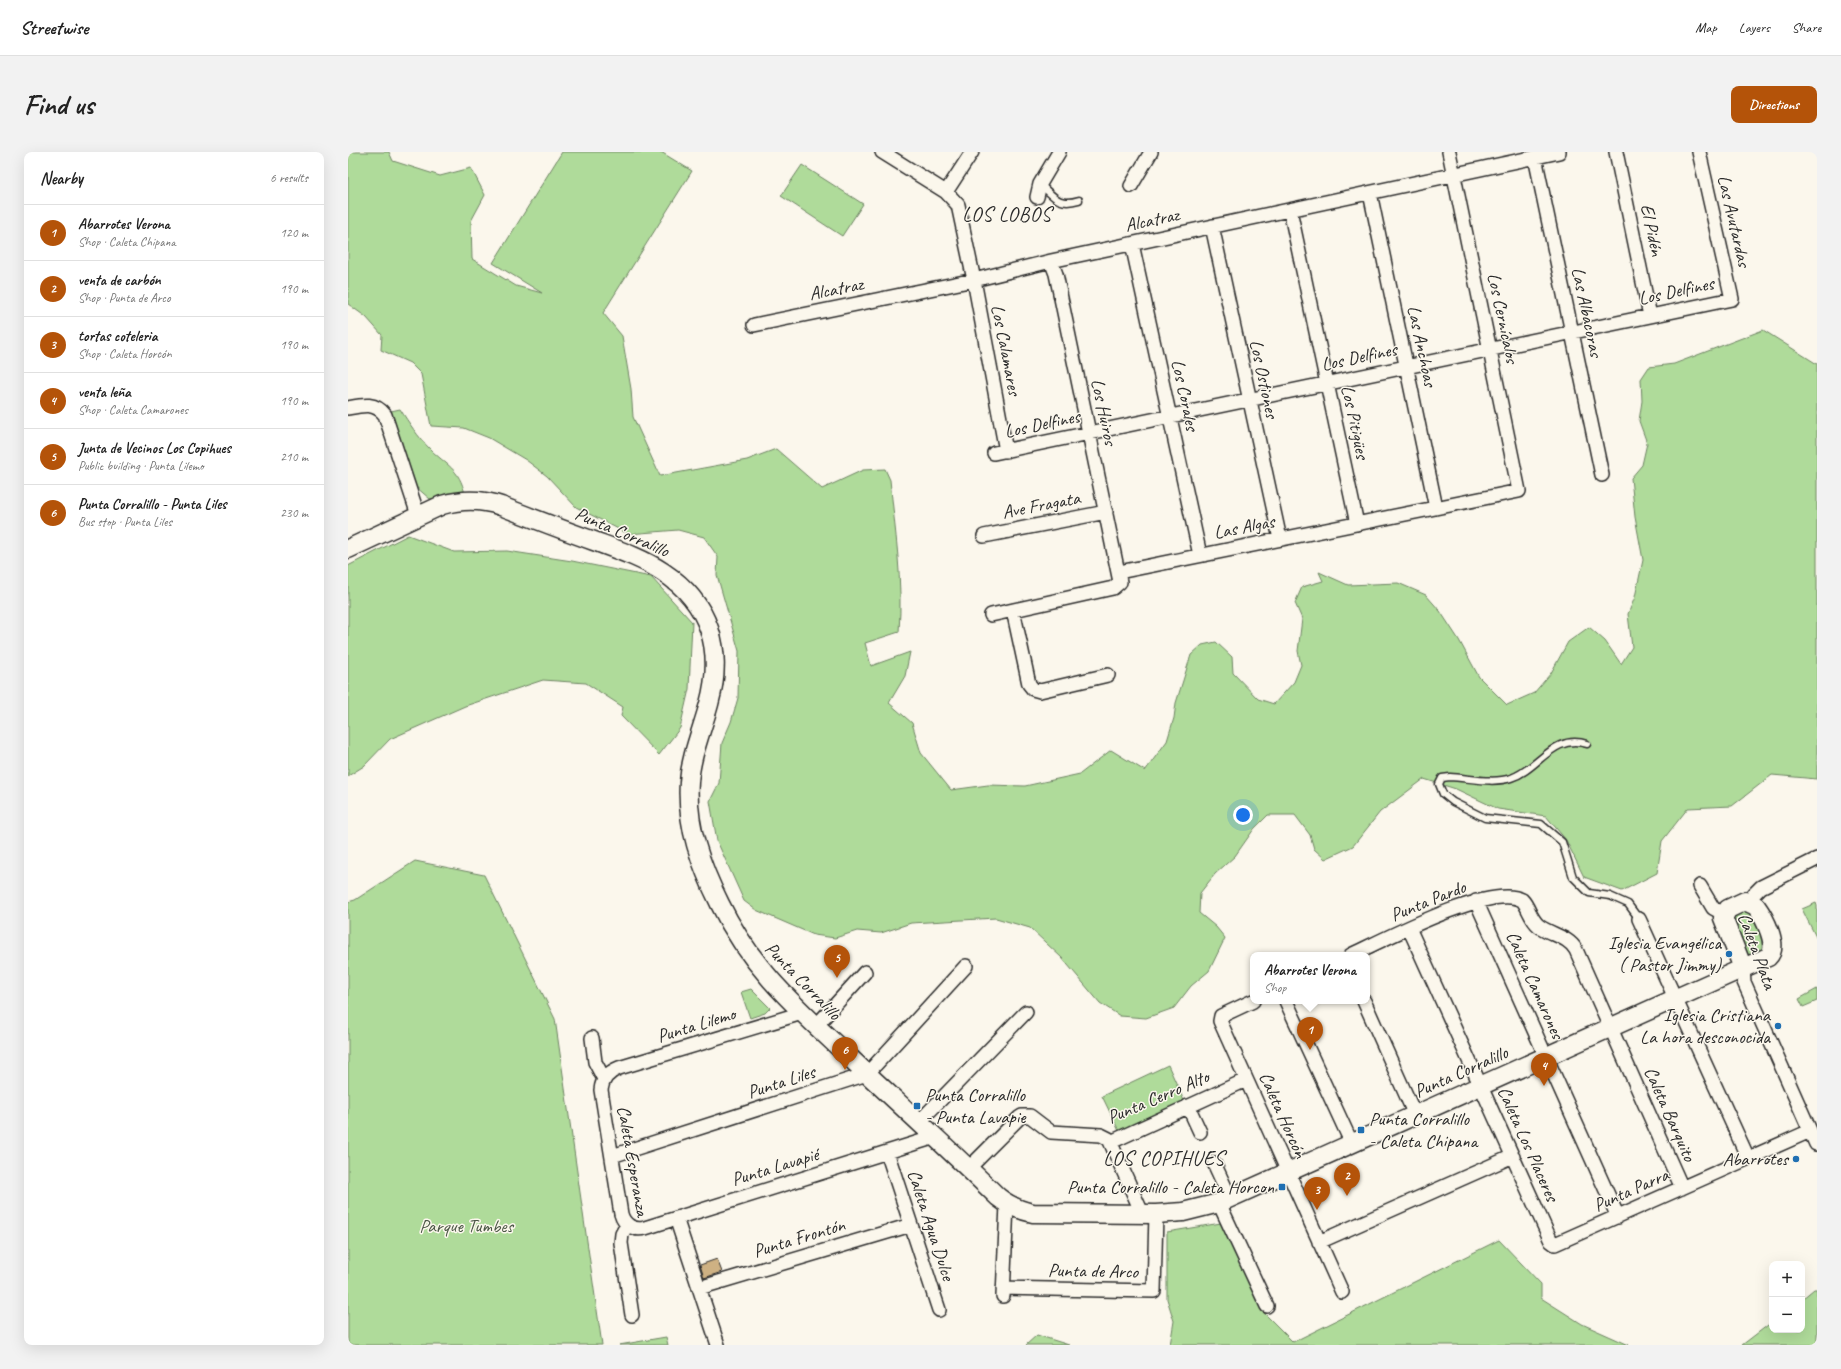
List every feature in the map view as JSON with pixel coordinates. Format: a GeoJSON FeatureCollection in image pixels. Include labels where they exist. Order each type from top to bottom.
{"type":"FeatureCollection","features":[{"type":"Feature","properties":{"kind":"street","name":"Los Calamares"},"geometry":{"type":"LineString","coordinates":[[882,152],[946,192],[955,201],[960,210],[974,280],[1000,452]]}},
{"type":"Feature","properties":{"kind":"street"},"geometry":{"type":"LineString","coordinates":[[946,192],[972,152]]}},
{"type":"Feature","properties":{"kind":"street"},"geometry":{"type":"LineString","coordinates":[[1037,198],[1040,184],[1059,152]]}},
{"type":"Feature","properties":{"kind":"street"},"geometry":{"type":"LineString","coordinates":[[1131,186],[1151,152]]}},
{"type":"Feature","properties":{"kind":"street","name":"Los Cernícalos"},"geometry":{"type":"LineString","coordinates":[[1449,152],[1519,491]]}},
{"type":"Feature","properties":{"kind":"street","name":"Alcatraz"},"geometry":{"type":"LineString","coordinates":[[754,325],[974,280],[1051,261],[1559,152]]}},
{"type":"Feature","properties":{"kind":"street","name":"El Pidén"},"geometry":{"type":"LineString","coordinates":[[1616,152],[1650,316]]}},
{"type":"Feature","properties":{"kind":"street","name":"Las Avutardas"},"geometry":{"type":"LineString","coordinates":[[1699,152],[1732,299]]}},
{"type":"Feature","properties":{"kind":"street","name":"Las Albacoras"},"geometry":{"type":"LineString","coordinates":[[1536,157],[1602,475]]}},
{"type":"Feature","properties":{"kind":"street","name":"Las Anchoas"},"geometry":{"type":"LineString","coordinates":[[1370,193],[1436,508]]}},
{"type":"Feature","properties":{"kind":"street","name":"Los Pitigües"},"geometry":{"type":"LineString","coordinates":[[1290,210],[1357,524]]}},
{"type":"Feature","properties":{"kind":"street","name":"Los Ostiones"},"geometry":{"type":"LineString","coordinates":[[1212,226],[1280,539]]}},
{"type":"Feature","properties":{"kind":"street","name":"Los Corales"},"geometry":{"type":"LineString","coordinates":[[1132,244],[1200,555]]}},
{"type":"Feature","properties":{"kind":"street","name":"Los Huiros"},"geometry":{"type":"LineString","coordinates":[[1051,261],[1056,274],[1119,572]]}},
{"type":"Feature","properties":{"kind":"street","name":"Los Delfines"},"geometry":{"type":"LineString","coordinates":[[1000,452],[1732,299]]}},
{"type":"Feature","properties":{"kind":"street"},"geometry":{"type":"LineString","coordinates":[[348,408],[368,405],[378,408],[385,415],[418,515]]}},
{"type":"Feature","properties":{"kind":"street","name":"Las Algas"},"geometry":{"type":"LineString","coordinates":[[1119,572],[1519,491]]}},
{"type":"Feature","properties":{"kind":"street","name":"Punta Corralillo"},"geometry":{"type":"LineString","coordinates":[[349,547],[418,515],[454,501],[479,500],[634,556],[662,571],[693,597],[700,607],[710,630],[715,659],[713,688],[694,752],[689,782],[690,817],[696,846],[719,903],[748,954],[772,983],[802,1013],[1007,1204],[1019,1210],[1033,1213],[1149,1213],[1189,1211],[1224,1201],[1768,957],[1772,952]]}},
{"type":"Feature","properties":{"kind":"street","name":"Ave Fragata"},"geometry":{"type":"LineString","coordinates":[[984,536],[1106,512]]}},
{"type":"Feature","properties":{"kind":"street"},"geometry":{"type":"LineString","coordinates":[[991,615],[1113,588],[1120,582],[1119,572]]}},
{"type":"Feature","properties":{"kind":"street"},"geometry":{"type":"LineString","coordinates":[[1013,610],[1029,684],[1034,689],[1040,691],[1108,675]]}},
{"type":"Feature","properties":{"kind":"street"},"geometry":{"type":"LineString","coordinates":[[1724,914],[1728,909],[1741,902],[1752,903],[1754,894],[1761,887],[1817,859]]}},
{"type":"Feature","properties":{"kind":"street","name":"Caleta Plata"},"geometry":{"type":"LineString","coordinates":[[1700,886],[1713,908],[1724,914],[1724,924],[1743,968],[1744,982],[1816,1144]]}},
{"type":"Feature","properties":{"kind":"street","name":"Punta Pardo"},"geometry":{"type":"LineString","coordinates":[[1357,952],[1409,928],[1476,901],[1498,897],[1516,898],[1522,900]]}},
{"type":"Feature","properties":{"kind":"street","name":"Caleta Barquito"},"geometry":{"type":"LineString","coordinates":[[1522,900],[1531,917],[1539,926],[1568,941],[1574,947],[1682,1188]]}},
{"type":"Feature","properties":{"kind":"street","name":"Caleta Camarones"},"geometry":{"type":"LineString","coordinates":[[1476,901],[1618,1217]]}},
{"type":"Feature","properties":{"kind":"street","name":"Caleta Plata"},"geometry":{"type":"LineString","coordinates":[[1752,903],[1759,910],[1773,942],[1772,952]]}},
{"type":"Feature","properties":{"kind":"street"},"geometry":{"type":"LineString","coordinates":[[1639,919],[1748,1158]]}},
{"type":"Feature","properties":{"kind":"street","name":"Caleta Los Placeres"},"geometry":{"type":"LineString","coordinates":[[1409,928],[1551,1241],[1555,1244]]}},
{"type":"Feature","properties":{"kind":"street","name":"Punta Liles"},"geometry":{"type":"LineString","coordinates":[[612,1156],[867,1074],[966,966]]}},
{"type":"Feature","properties":{"kind":"street"},"geometry":{"type":"LineString","coordinates":[[816,1026],[865,972]]}},
{"type":"Feature","properties":{"kind":"street","name":"Caleta Horcón"},"geometry":{"type":"LineString","coordinates":[[1250,1002],[1224,1014],[1220,1018],[1246,1080],[1342,1292]]}},
{"type":"Feature","properties":{"kind":"street"},"geometry":{"type":"LineString","coordinates":[[1287,1004],[1352,1144]]}},
{"type":"Feature","properties":{"kind":"street"},"geometry":{"type":"LineString","coordinates":[[1365,1004],[1415,1115]]}},
{"type":"Feature","properties":{"kind":"street"},"geometry":{"type":"LineString","coordinates":[[919,1122],[1026,1012]]}},
{"type":"Feature","properties":{"kind":"street","name":"Punta Lilemo"},"geometry":{"type":"LineString","coordinates":[[604,1079],[619,1068],[802,1013]]}},
{"type":"Feature","properties":{"kind":"street"},"geometry":{"type":"LineString","coordinates":[[592,1038],[595,1062],[604,1079]]}},
{"type":"Feature","properties":{"kind":"street","name":"Caleta Esperanza"},"geometry":{"type":"LineString","coordinates":[[604,1079],[601,1090],[621,1214],[627,1225],[622,1234],[621,1243],[632,1315]]}},
{"type":"Feature","properties":{"kind":"street","name":"Punta Cerro Alto"},"geometry":{"type":"LineString","coordinates":[[969,1168],[1022,1116],[1030,1116],[1045,1130],[1051,1132],[1101,1135],[1111,1142],[1246,1080]]}},
{"type":"Feature","properties":{"kind":"street"},"geometry":{"type":"LineString","coordinates":[[1188,1106],[1200,1132]]}},
{"type":"Feature","properties":{"kind":"street","name":"Punta Parra"},"geometry":{"type":"LineString","coordinates":[[1555,1244],[1810,1130]]}},
{"type":"Feature","properties":{"kind":"street","name":"Punta Lavapié"},"geometry":{"type":"LineString","coordinates":[[627,1225],[633,1228],[641,1229],[935,1137]]}},
{"type":"Feature","properties":{"kind":"street"},"geometry":{"type":"LineString","coordinates":[[1111,1142],[1149,1213]]}},
{"type":"Feature","properties":{"kind":"street","name":"Caleta Agua Dulce"},"geometry":{"type":"LineString","coordinates":[[887,1152],[939,1310]]}},
{"type":"Feature","properties":{"kind":"street"},"geometry":{"type":"LineString","coordinates":[[1319,1242],[1513,1156]]}},
{"type":"Feature","properties":{"kind":"street"},"geometry":{"type":"LineString","coordinates":[[1214,1162],[1224,1201],[1267,1306]]}},
{"type":"Feature","properties":{"kind":"street","name":"Punta de Arco"},"geometry":{"type":"LineString","coordinates":[[1007,1204],[1003,1292],[1154,1290],[1149,1213]]}},
{"type":"Feature","properties":{"kind":"street"},"geometry":{"type":"LineString","coordinates":[[676,1218],[718,1345]]}},
{"type":"Feature","properties":{"kind":"street","name":"Punta Frontón"},"geometry":{"type":"LineString","coordinates":[[699,1288],[911,1225]]}},
{"type":"Feature","properties":{"kind":"lane"},"geometry":{"type":"LineString","coordinates":[[1040,184],[1056,199],[1065,203],[1080,200]]}},
{"type":"Feature","properties":{"kind":"lane"},"geometry":{"type":"LineString","coordinates":[[1587,744],[1567,742],[1550,749],[1532,766],[1514,778],[1502,781],[1450,776],[1442,778],[1439,784],[1443,794],[1453,802],[1485,818],[1541,824],[1562,842],[1574,877],[1589,893],[1610,896],[1628,904],[1639,919]]}},
{"type":"Feature","properties":{"kind":"green space"},"geometry":{"type":"Polygon","coordinates":[[[348,152],[389,152],[393,161],[440,176],[471,168],[485,195],[471,221],[472,259],[516,286],[542,293],[493,263],[562,152],[661,152],[692,171],[603,313],[622,336],[631,389],[633,417],[660,476],[747,460],[776,449],[822,489],[863,470],[885,469],[890,480],[898,556],[900,594],[899,632],[865,643],[871,666],[910,652],[905,676],[889,703],[912,723],[921,753],[951,790],[988,785],[1025,786],[1080,774],[1111,750],[1145,771],[1167,741],[1174,718],[1176,703],[1191,655],[1202,645],[1216,642],[1232,657],[1233,673],[1258,699],[1274,704],[1294,682],[1301,665],[1298,651],[1302,619],[1295,603],[1302,587],[1323,581],[1319,572],[1348,585],[1398,583],[1426,595],[1440,611],[1459,640],[1479,677],[1507,705],[1534,693],[1551,673],[1568,642],[1589,627],[1605,641],[1621,664],[1632,647],[1628,614],[1635,597],[1643,560],[1635,517],[1631,478],[1642,465],[1647,443],[1639,421],[1642,401],[1641,379],[1649,367],[1674,364],[1763,330],[1817,364],[1817,779],[1772,775],[1732,806],[1688,808],[1662,841],[1657,873],[1622,891],[1584,877],[1566,840],[1546,816],[1498,809],[1456,789],[1424,779],[1380,812],[1353,846],[1325,859],[1314,849],[1310,835],[1295,815],[1268,815],[1254,829],[1235,856],[1215,874],[1200,893],[1199,913],[1216,927],[1225,938],[1209,971],[1191,986],[1174,1008],[1146,1018],[1120,1016],[1100,1003],[1062,958],[1030,928],[996,918],[911,923],[881,933],[857,931],[835,938],[814,935],[756,910],[744,901],[717,841],[710,801],[719,783],[722,743],[731,722],[738,698],[739,651],[717,575],[718,557],[704,537],[678,530],[628,534],[576,507],[547,476],[526,460],[489,438],[464,428],[431,426],[421,374],[410,363],[381,350],[382,335],[366,317],[348,304],[348,152]]]}},
{"type":"Feature","properties":{"kind":"green space"},"geometry":{"type":"Polygon","coordinates":[[[802,165],[863,204],[842,236],[781,196],[802,165]]]}},
{"type":"Feature","properties":{"kind":"green space"},"geometry":{"type":"Polygon","coordinates":[[[400,409],[414,430],[426,444],[456,473],[465,494],[430,499],[416,487],[391,411],[400,409]]]}},
{"type":"Feature","properties":{"kind":"green space"},"geometry":{"type":"Polygon","coordinates":[[[408,535],[454,552],[507,551],[572,561],[651,577],[692,622],[689,689],[680,728],[659,755],[621,716],[623,707],[586,683],[543,680],[465,706],[390,739],[364,766],[348,776],[348,566],[408,535]]]}},
{"type":"Feature","properties":{"kind":"green space","name":"Parque Tumbes"},"geometry":{"type":"Polygon","coordinates":[[[415,861],[484,875],[555,1019],[602,1345],[348,1345],[348,902],[355,900],[415,861]]]}},
{"type":"Feature","properties":{"kind":"green space"},"geometry":{"type":"Polygon","coordinates":[[[1816,903],[1817,906],[1817,939],[1802,909],[1816,903]]]}},
{"type":"Feature","properties":{"kind":"green space"},"geometry":{"type":"Polygon","coordinates":[[[1743,911],[1752,912],[1765,942],[1764,950],[1750,955],[1747,954],[1731,920],[1743,911]]]}},
{"type":"Feature","properties":{"kind":"green space"},"geometry":{"type":"Polygon","coordinates":[[[751,989],[770,1008],[765,1013],[750,1018],[741,992],[751,989]]]}},
{"type":"Feature","properties":{"kind":"green space"},"geometry":{"type":"Polygon","coordinates":[[[1817,989],[1817,1001],[1803,1007],[1799,999],[1817,989]]]}},
{"type":"Feature","properties":{"kind":"green space"},"geometry":{"type":"Polygon","coordinates":[[[1168,1065],[1185,1103],[1120,1133],[1102,1096],[1168,1065]]]}},
{"type":"Feature","properties":{"kind":"green space"},"geometry":{"type":"Polygon","coordinates":[[[1221,1223],[1264,1313],[1293,1342],[1499,1240],[1541,1284],[1541,1298],[1582,1324],[1629,1345],[1170,1345],[1174,1321],[1167,1299],[1167,1232],[1221,1223]]]}},
{"type":"Feature","properties":{"kind":"green space"},"geometry":{"type":"Polygon","coordinates":[[[1814,1289],[1817,1289],[1817,1345],[1742,1345],[1769,1324],[1769,1333],[1805,1333],[1805,1296],[1814,1289]]]}},
{"type":"Feature","properties":{"kind":"green space"},"geometry":{"type":"Polygon","coordinates":[[[1037,1335],[1069,1345],[1026,1345],[1037,1335]]]}},
{"type":"Feature","properties":{"kind":"green space"},"geometry":{"type":"Polygon","coordinates":[[[666,1337],[668,1345],[619,1345],[666,1337]]]}},
{"type":"Feature","properties":{"kind":"building"},"geometry":{"type":"Polygon","coordinates":[[[717,1259],[722,1272],[704,1278],[700,1265],[717,1259]]]}},
{"type":"Feature","properties":{"kind":"place","name":"Iglesia Evangélica ( Pastor Jimmy)"},"geometry":{"type":"Point","coordinates":[1729,954]}},
{"type":"Feature","properties":{"kind":"place","name":"Junta de Vecinos Los Copihues"},"geometry":{"type":"Point","coordinates":[837,978]}},
{"type":"Feature","properties":{"kind":"place","name":"Iglesia Cristiana La hora desconocida"},"geometry":{"type":"Point","coordinates":[1778,1026]}},
{"type":"Feature","properties":{"kind":"place","name":"Abarrotes Verona"},"geometry":{"type":"Point","coordinates":[1310,1050]}},
{"type":"Feature","properties":{"kind":"place","name":"Punta Corralillo - Punta Liles"},"geometry":{"type":"Point","coordinates":[845,1070]}},
{"type":"Feature","properties":{"kind":"place","name":"venta leña"},"geometry":{"type":"Point","coordinates":[1544,1086]}},
{"type":"Feature","properties":{"kind":"place","name":"Punta Corralillo - Punta Lavapie"},"geometry":{"type":"Point","coordinates":[917,1106]}},
{"type":"Feature","properties":{"kind":"place","name":"Punta Corralillo - Caleta Chipana"},"geometry":{"type":"Point","coordinates":[1361,1130]}},
{"type":"Feature","properties":{"kind":"place","name":"Abarrotes"},"geometry":{"type":"Point","coordinates":[1796,1159]}},
{"type":"Feature","properties":{"kind":"place","name":"Punta Corralillo - Caleta Horcon"},"geometry":{"type":"Point","coordinates":[1282,1187]}},
{"type":"Feature","properties":{"kind":"place","name":"venta de carbón"},"geometry":{"type":"Point","coordinates":[1347,1196]}},
{"type":"Feature","properties":{"kind":"place","name":"tortas coteleria"},"geometry":{"type":"Point","coordinates":[1317,1210]}},
{"type":"Feature","properties":{"kind":"district","name":"LOS LOBOS"},"geometry":{"type":"Point","coordinates":[1007,214]}},
{"type":"Feature","properties":{"kind":"district","name":"LOS COPIHUES"},"geometry":{"type":"Point","coordinates":[1164,1158]}}]}
